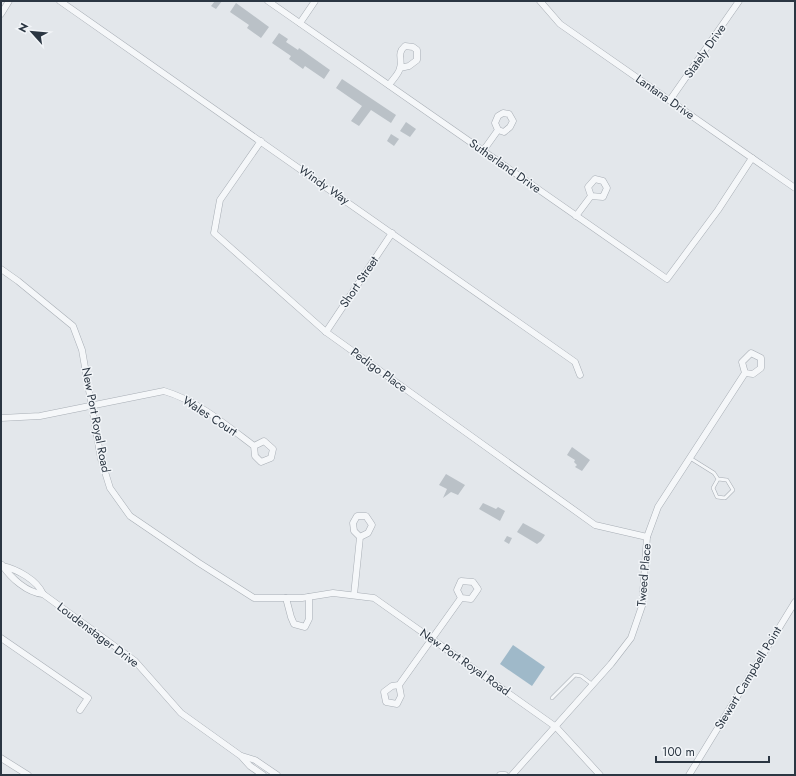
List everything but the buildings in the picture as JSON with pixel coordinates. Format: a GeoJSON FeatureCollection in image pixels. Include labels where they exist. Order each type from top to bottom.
{"type":"FeatureCollection","features":[{"type":"Feature","properties":{"kind":"street"},"geometry":{"type":"LineString","coordinates":[[1,14],[9,1]]}},
{"type":"Feature","properties":{"kind":"street","name":"Windy Way"},"geometry":{"type":"LineString","coordinates":[[60,1],[575,362],[580,375]]}},
{"type":"Feature","properties":{"kind":"street","name":"Sutherland Drive"},"geometry":{"type":"LineString","coordinates":[[268,1],[666,279],[722,204],[752,158]]}},
{"type":"Feature","properties":{"kind":"street"},"geometry":{"type":"LineString","coordinates":[[300,23],[315,1]]}},
{"type":"Feature","properties":{"kind":"street","name":"Lantana Drive"},"geometry":{"type":"LineString","coordinates":[[540,1],[560,24],[795,188]]}},
{"type":"Feature","properties":{"kind":"street","name":"Stately Drive"},"geometry":{"type":"LineString","coordinates":[[670,100],[739,1]]}},
{"type":"Feature","properties":{"kind":"street"},"geometry":{"type":"LineString","coordinates":[[389,85],[400,68]]}},
{"type":"Feature","properties":{"kind":"street"},"geometry":{"type":"LineString","coordinates":[[483,151],[498,130]]}},
{"type":"Feature","properties":{"kind":"street","name":"Pedigo Place"},"geometry":{"type":"LineString","coordinates":[[261,141],[220,200],[214,233],[326,332],[594,525],[647,537]]}},
{"type":"Feature","properties":{"kind":"street"},"geometry":{"type":"LineString","coordinates":[[576,216],[591,196]]}},
{"type":"Feature","properties":{"kind":"street","name":"Short Street"},"geometry":{"type":"LineString","coordinates":[[326,332],[392,233]]}},
{"type":"Feature","properties":{"kind":"street","name":"New Port Royal Road"},"geometry":{"type":"LineString","coordinates":[[1,270],[24,286],[72,326],[82,350],[101,459],[110,488],[130,516],[254,598],[309,597],[333,593],[374,598],[556,727],[600,775]]}},
{"type":"Feature","properties":{"kind":"street","name":"Tweed Place"},"geometry":{"type":"LineString","coordinates":[[512,775],[593,685],[631,638],[642,606],[647,537],[658,507],[745,374]]}},
{"type":"Feature","properties":{"kind":"street","name":"Wales Court"},"geometry":{"type":"LineString","coordinates":[[1,418],[40,416],[164,392],[180,396],[200,407],[254,446]]}},
{"type":"Feature","properties":{"kind":"street"},"geometry":{"type":"LineString","coordinates":[[354,595],[360,537]]}},
{"type":"Feature","properties":{"kind":"street","name":"Loudenstager Drive"},"geometry":{"type":"LineString","coordinates":[[2,565],[12,568],[40,587],[43,594],[135,661],[181,713],[242,756],[250,766],[263,775]]}},
{"type":"Feature","properties":{"kind":"street"},"geometry":{"type":"LineString","coordinates":[[286,598],[290,617],[294,624],[305,627],[309,619],[309,597]]}},
{"type":"Feature","properties":{"kind":"street"},"geometry":{"type":"LineString","coordinates":[[399,685],[431,638],[461,598]]}},
{"type":"Feature","properties":{"kind":"street","name":"Stewart Campbell Point"},"geometry":{"type":"LineString","coordinates":[[689,775],[795,602]]}},
{"type":"Feature","properties":{"kind":"street"},"geometry":{"type":"LineString","coordinates":[[1,638],[88,698],[80,710]]}},
{"type":"Feature","properties":{"kind":"street","name":"Loudenstager Drive"},"geometry":{"type":"LineString","coordinates":[[242,756],[255,760],[277,775]]}},
{"type":"Feature","properties":{"kind":"street"},"geometry":{"type":"LineString","coordinates":[[1,758],[28,775]]}},
{"type":"Feature","properties":{"kind":"street"},"geometry":{"type":"LineString","coordinates":[[500,775],[505,775]]}},
{"type":"Feature","properties":{"kind":"lane"},"geometry":{"type":"LineString","coordinates":[[690,458],[714,473],[718,479],[727,480],[733,490],[726,498],[717,496],[713,488],[718,479]]}},
{"type":"Feature","properties":{"kind":"lane"},"geometry":{"type":"LineString","coordinates":[[552,698],[575,675],[581,676],[593,685]]}},
{"type":"Feature","properties":{"kind":"water"},"geometry":{"type":"Polygon","coordinates":[[[513,645],[545,667],[532,686],[500,664],[513,645]]]}}]}
